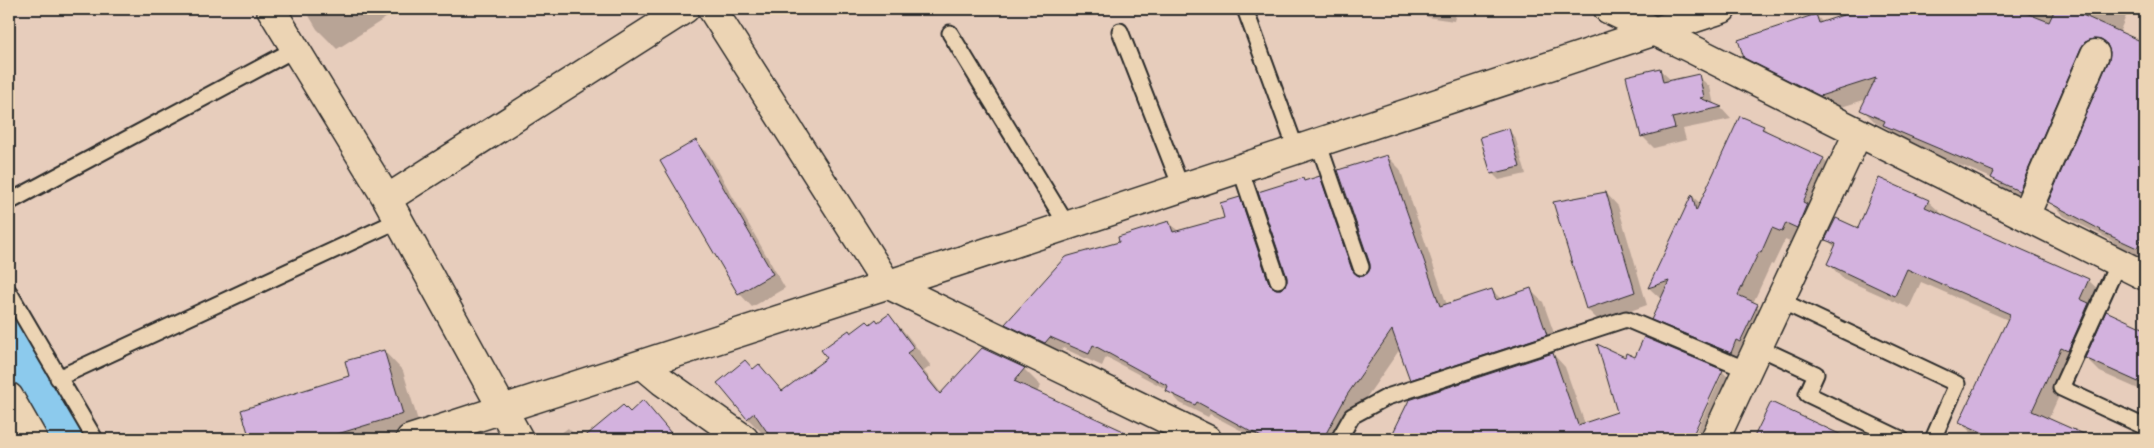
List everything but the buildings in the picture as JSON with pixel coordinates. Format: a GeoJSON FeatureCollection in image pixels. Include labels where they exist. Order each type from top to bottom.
{"type":"FeatureCollection","features":[{"type":"Feature","properties":{"kind":"street"},"geometry":{"type":"LineString","coordinates":[[271,9],[393,209],[519,439]]}},
{"type":"Feature","properties":{"kind":"street"},"geometry":{"type":"LineString","coordinates":[[393,209],[685,9]]}},
{"type":"Feature","properties":{"kind":"street"},"geometry":{"type":"LineString","coordinates":[[712,9],[887,284],[1207,439]]}},
{"type":"Feature","properties":{"kind":"street"},"geometry":{"type":"LineString","coordinates":[[1608,9],[2025,216],[2136,267]]}},
{"type":"Feature","properties":{"kind":"street"},"geometry":{"type":"LineString","coordinates":[[410,439],[643,365],[1722,9]]}},
{"type":"Feature","properties":{"kind":"street"},"geometry":{"type":"LineString","coordinates":[[2025,216],[2095,54]]}},
{"type":"Feature","properties":{"kind":"street"},"geometry":{"type":"LineString","coordinates":[[1715,439],[1858,133]]}},
{"type":"Feature","properties":{"kind":"street"},"geometry":{"type":"LineString","coordinates":[[643,365],[662,381],[744,439]]}},
{"type":"Feature","properties":{"kind":"street"},"geometry":{"type":"LineString","coordinates":[[9,397],[33,439]]}},
{"type":"Feature","properties":{"kind":"lane"},"geometry":{"type":"LineString","coordinates":[[1245,9],[1361,267]]}},
{"type":"Feature","properties":{"kind":"lane"},"geometry":{"type":"LineString","coordinates":[[1120,31],[1181,187]]}},
{"type":"Feature","properties":{"kind":"lane"},"geometry":{"type":"LineString","coordinates":[[950,33],[1066,225]]}},
{"type":"Feature","properties":{"kind":"lane"},"geometry":{"type":"LineString","coordinates":[[9,202],[295,50]]}},
{"type":"Feature","properties":{"kind":"lane"},"geometry":{"type":"LineString","coordinates":[[1240,168],[1278,280]]}},
{"type":"Feature","properties":{"kind":"lane"},"geometry":{"type":"LineString","coordinates":[[58,378],[393,209]]}},
{"type":"Feature","properties":{"kind":"lane"},"geometry":{"type":"LineString","coordinates":[[2136,267],[2061,388],[2145,427]]}},
{"type":"Feature","properties":{"kind":"lane"},"geometry":{"type":"LineString","coordinates":[[9,292],[95,439]]}},
{"type":"Feature","properties":{"kind":"lane"},"geometry":{"type":"LineString","coordinates":[[1779,300],[1957,384],[1933,439]]}},
{"type":"Feature","properties":{"kind":"lane"},"geometry":{"type":"LineString","coordinates":[[1339,439],[1352,416],[1387,397],[1626,318],[1752,359],[1816,374],[1807,394],[1900,439]]}},
{"type":"Feature","properties":{"kind":"waterway"},"geometry":{"type":"LineString","coordinates":[[9,335],[69,439]]}}]}
